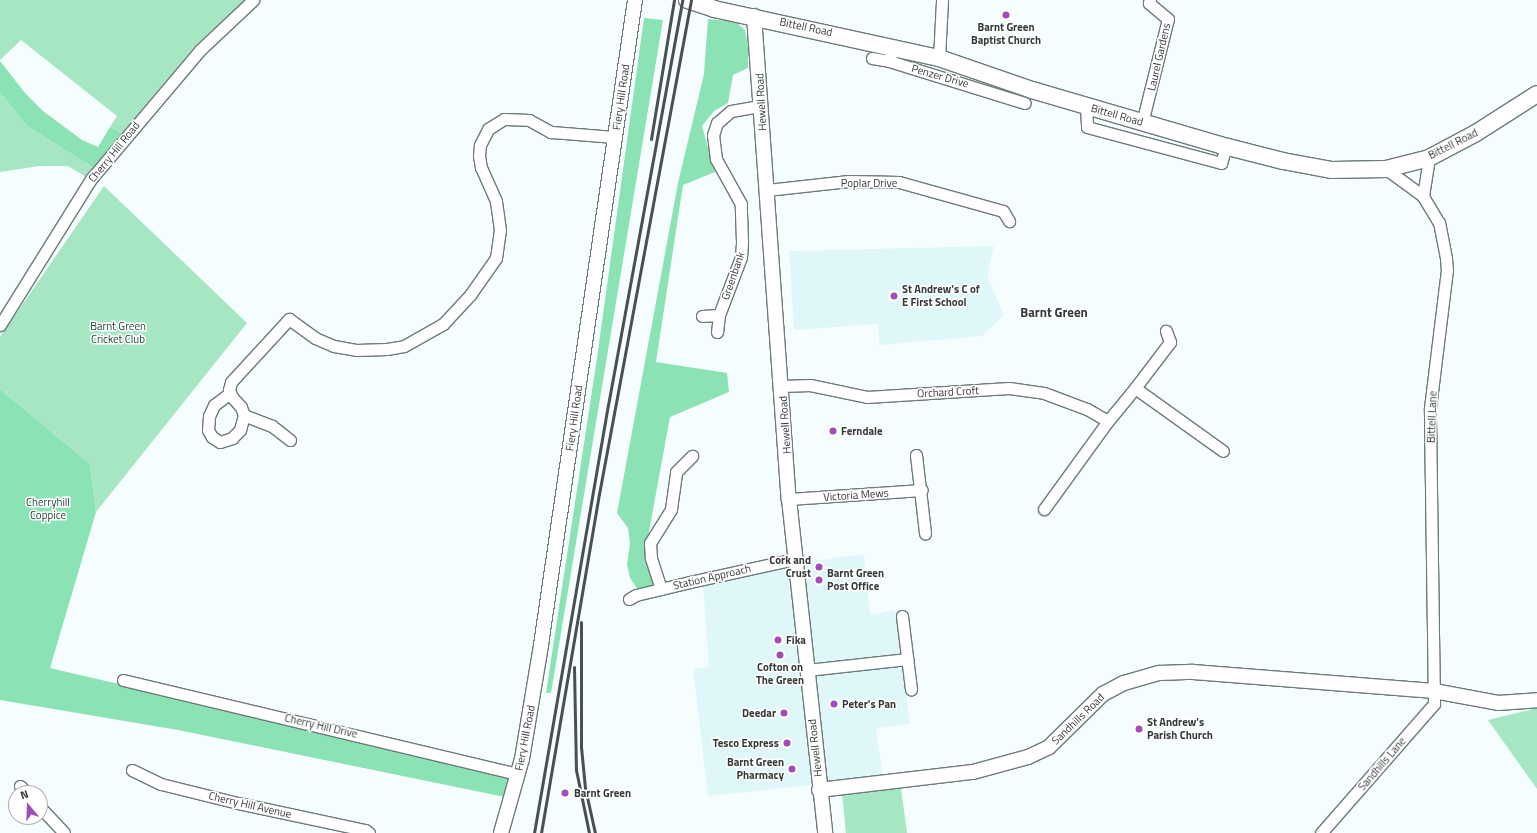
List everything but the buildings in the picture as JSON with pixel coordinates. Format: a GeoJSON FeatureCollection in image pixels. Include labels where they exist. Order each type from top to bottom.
{"type":"FeatureCollection","features":[{"type":"Feature","properties":{"kind":"main road","name":"Bittell Road"},"geometry":{"type":"LineString","coordinates":[[687,0],[714,9],[754,16],[891,54],[939,58],[994,84],[1086,106],[1226,147],[1283,161],[1332,170],[1386,169],[1429,158],[1476,134],[1537,94]]}},
{"type":"Feature","properties":{"kind":"street","name":"Cherry Hill Road"},"geometry":{"type":"LineString","coordinates":[[0,325],[91,179],[200,50],[253,0]]}},
{"type":"Feature","properties":{"kind":"street","name":"Fiery Hill Road"},"geometry":{"type":"LineString","coordinates":[[500,833],[518,774],[541,645],[635,0]]}},
{"type":"Feature","properties":{"kind":"street"},"geometry":{"type":"LineString","coordinates":[[939,58],[942,0]]}},
{"type":"Feature","properties":{"kind":"street","name":"Laurel Gardens"},"geometry":{"type":"LineString","coordinates":[[1142,123],[1168,19],[1149,3],[1150,0]]}},
{"type":"Feature","properties":{"kind":"street","name":"Hewell Road"},"geometry":{"type":"LineString","coordinates":[[754,16],[795,559],[825,833]]}},
{"type":"Feature","properties":{"kind":"street","name":"Penzer Drive"},"geometry":{"type":"LineString","coordinates":[[872,58],[891,54],[994,84],[1025,103]]}},
{"type":"Feature","properties":{"kind":"street","name":"Greenbank"},"geometry":{"type":"LineString","coordinates":[[717,332],[719,315],[741,257],[742,241],[741,204],[716,159],[712,135],[717,123],[731,111],[760,106]]}},
{"type":"Feature","properties":{"kind":"street"},"geometry":{"type":"LineString","coordinates":[[1086,106],[1087,127],[1221,163],[1226,147]]}},
{"type":"Feature","properties":{"kind":"street"},"geometry":{"type":"LineString","coordinates":[[290,440],[272,426],[244,415],[230,393],[231,382],[239,371],[288,319],[315,338],[334,346],[356,350],[387,349],[423,337],[443,324],[462,306],[496,258],[500,230],[496,201],[481,168],[479,156],[480,145],[488,129],[504,119],[529,120],[551,132],[615,137]]}},
{"type":"Feature","properties":{"kind":"street"},"geometry":{"type":"LineString","coordinates":[[1423,196],[1429,158]]}},
{"type":"Feature","properties":{"kind":"street","name":"Bittell Lane"},"geometry":{"type":"LineString","coordinates":[[1386,169],[1423,196],[1439,223],[1447,270],[1430,408],[1434,690]]}},
{"type":"Feature","properties":{"kind":"street","name":"Poplar Drive"},"geometry":{"type":"LineString","coordinates":[[767,190],[849,181],[899,182],[1003,211],[1009,221]]}},
{"type":"Feature","properties":{"kind":"street"},"geometry":{"type":"LineString","coordinates":[[702,316],[719,315]]}},
{"type":"Feature","properties":{"kind":"street"},"geometry":{"type":"LineString","coordinates":[[1044,509],[1108,421],[1170,342],[1166,331]]}},
{"type":"Feature","properties":{"kind":"street","name":"Orchard Croft"},"geometry":{"type":"LineString","coordinates":[[782,386],[810,385],[867,397],[1009,388],[1044,393],[1087,409],[1108,421]]}},
{"type":"Feature","properties":{"kind":"street"},"geometry":{"type":"LineString","coordinates":[[1135,388],[1223,451]]}},
{"type":"Feature","properties":{"kind":"street"},"geometry":{"type":"LineString","coordinates":[[230,393],[214,405],[209,416],[208,430],[212,438],[220,442],[232,438],[240,430],[244,415]]}},
{"type":"Feature","properties":{"kind":"street"},"geometry":{"type":"LineString","coordinates":[[916,455],[922,490],[925,533]]}},
{"type":"Feature","properties":{"kind":"street"},"geometry":{"type":"LineString","coordinates":[[661,589],[652,558],[650,543],[671,509],[676,472],[692,456]]}},
{"type":"Feature","properties":{"kind":"street","name":"Victoria Mews"},"geometry":{"type":"LineString","coordinates":[[790,499],[922,490]]}},
{"type":"Feature","properties":{"kind":"street","name":"Station Approach"},"geometry":{"type":"LineString","coordinates":[[629,599],[661,589],[795,559]]}},
{"type":"Feature","properties":{"kind":"street"},"geometry":{"type":"LineString","coordinates":[[902,616],[911,689]]}},
{"type":"Feature","properties":{"kind":"street"},"geometry":{"type":"LineString","coordinates":[[807,670],[907,659]]}},
{"type":"Feature","properties":{"kind":"street","name":"Sandhills Road"},"geometry":{"type":"LineString","coordinates":[[820,790],[972,772],[1028,757],[1049,747],[1103,694],[1124,683],[1160,673],[1193,672],[1434,690],[1498,703],[1537,700]]}},
{"type":"Feature","properties":{"kind":"street","name":"Cherry Hill Drive"},"geometry":{"type":"LineString","coordinates":[[123,680],[518,774]]}},
{"type":"Feature","properties":{"kind":"street","name":"Sandhills Lane"},"geometry":{"type":"LineString","coordinates":[[1321,833],[1434,704],[1434,690]]}},
{"type":"Feature","properties":{"kind":"street","name":"Cherry Hill Avenue"},"geometry":{"type":"LineString","coordinates":[[132,770],[161,784],[238,803],[365,830],[369,833]]}},
{"type":"Feature","properties":{"kind":"street"},"geometry":{"type":"LineString","coordinates":[[48,816],[64,833]]}},
{"type":"Feature","properties":{"kind":"shaded area","name":"St Andrew's C of E First School"},"geometry":{"type":"Polygon","coordinates":[[[994,246],[987,276],[1004,315],[982,336],[880,345],[877,324],[794,330],[789,251],[994,246]]]}},
{"type":"Feature","properties":{"kind":"shaded area"},"geometry":{"type":"Polygon","coordinates":[[[864,554],[870,615],[895,610],[910,724],[876,728],[883,777],[708,796],[693,669],[709,667],[703,585],[804,562],[864,554]]]}},
{"type":"Feature","properties":{"kind":"green space"},"geometry":{"type":"Polygon","coordinates":[[[0,0],[245,0],[196,45],[122,133],[110,127],[117,116],[21,40],[0,60],[0,0]]]}},
{"type":"Feature","properties":{"kind":"green space"},"geometry":{"type":"Polygon","coordinates":[[[644,18],[663,20],[551,693],[546,693],[597,358],[644,18]]]}},
{"type":"Feature","properties":{"kind":"green space"},"geometry":{"type":"Polygon","coordinates":[[[708,19],[736,22],[745,30],[748,46],[748,68],[733,75],[728,103],[714,111],[702,126],[715,172],[683,185],[656,362],[727,373],[729,392],[670,417],[646,548],[656,586],[638,590],[630,578],[627,565],[630,543],[628,528],[617,513],[678,183],[704,74],[708,19]]]}},
{"type":"Feature","properties":{"kind":"green space"},"geometry":{"type":"Polygon","coordinates":[[[0,61],[25,93],[43,111],[82,140],[98,147],[110,127],[122,133],[94,168],[27,126],[0,92],[0,61]]]}},
{"type":"Feature","properties":{"kind":"green space"},"geometry":{"type":"Polygon","coordinates":[[[0,92],[27,126],[94,168],[86,177],[68,166],[39,166],[0,172],[0,92]]]}},
{"type":"Feature","properties":{"kind":"green space","name":"Barnt Green Cricket Club"},"geometry":{"type":"Polygon","coordinates":[[[104,186],[247,323],[96,512],[90,464],[0,389],[0,337],[104,186]]]}},
{"type":"Feature","properties":{"kind":"green space","name":"Cherryhill Coppice"},"geometry":{"type":"Polygon","coordinates":[[[0,389],[90,464],[96,512],[50,668],[509,775],[505,797],[178,730],[0,700],[0,389]]]}},
{"type":"Feature","properties":{"kind":"green space"},"geometry":{"type":"Polygon","coordinates":[[[1537,708],[1537,789],[1488,720],[1537,708]]]}},
{"type":"Feature","properties":{"kind":"green space"},"geometry":{"type":"Polygon","coordinates":[[[901,788],[907,833],[846,833],[842,794],[901,788]]]}},
{"type":"Feature","properties":{"kind":"railway"},"geometry":{"type":"LineString","coordinates":[[651,139],[674,0]]}},
{"type":"Feature","properties":{"kind":"railway"},"geometry":{"type":"LineString","coordinates":[[534,833],[608,405],[682,0]]}},
{"type":"Feature","properties":{"kind":"railway"},"geometry":{"type":"LineString","coordinates":[[541,833],[599,494],[691,0]]}},
{"type":"Feature","properties":{"kind":"railway"},"geometry":{"type":"LineString","coordinates":[[581,622],[581,747],[585,788],[595,833]]}},
{"type":"Feature","properties":{"kind":"railway"},"geometry":{"type":"LineString","coordinates":[[574,667],[576,770],[589,833]]}},
{"type":"Feature","properties":{"kind":"place","name":"Barnt Green Baptist Church"},"geometry":{"type":"Point","coordinates":[1006,15]}},
{"type":"Feature","properties":{"kind":"place","name":"St Andrew's C of E First School"},"geometry":{"type":"Point","coordinates":[894,296]}},
{"type":"Feature","properties":{"kind":"place","name":"Ferndale"},"geometry":{"type":"Point","coordinates":[833,431]}},
{"type":"Feature","properties":{"kind":"place","name":"Cork and Crust"},"geometry":{"type":"Point","coordinates":[819,567]}},
{"type":"Feature","properties":{"kind":"place","name":"Barnt Green Post Office"},"geometry":{"type":"Point","coordinates":[819,580]}},
{"type":"Feature","properties":{"kind":"place","name":"Fika"},"geometry":{"type":"Point","coordinates":[778,640]}},
{"type":"Feature","properties":{"kind":"place","name":"Cofton on The Green"},"geometry":{"type":"Point","coordinates":[780,655]}},
{"type":"Feature","properties":{"kind":"place","name":"Peter's Pan"},"geometry":{"type":"Point","coordinates":[834,704]}},
{"type":"Feature","properties":{"kind":"place","name":"Deedar"},"geometry":{"type":"Point","coordinates":[784,713]}},
{"type":"Feature","properties":{"kind":"place","name":"St Andrew's Parish Church"},"geometry":{"type":"Point","coordinates":[1139,729]}},
{"type":"Feature","properties":{"kind":"place","name":"Tesco Express"},"geometry":{"type":"Point","coordinates":[787,743]}},
{"type":"Feature","properties":{"kind":"place","name":"Barnt Green Pharmacy"},"geometry":{"type":"Point","coordinates":[792,769]}},
{"type":"Feature","properties":{"kind":"place","name":"Barnt Green"},"geometry":{"type":"Point","coordinates":[565,793]}},
{"type":"Feature","properties":{"kind":"district","name":"Barnt Green"},"geometry":{"type":"Point","coordinates":[1054,312]}}]}
